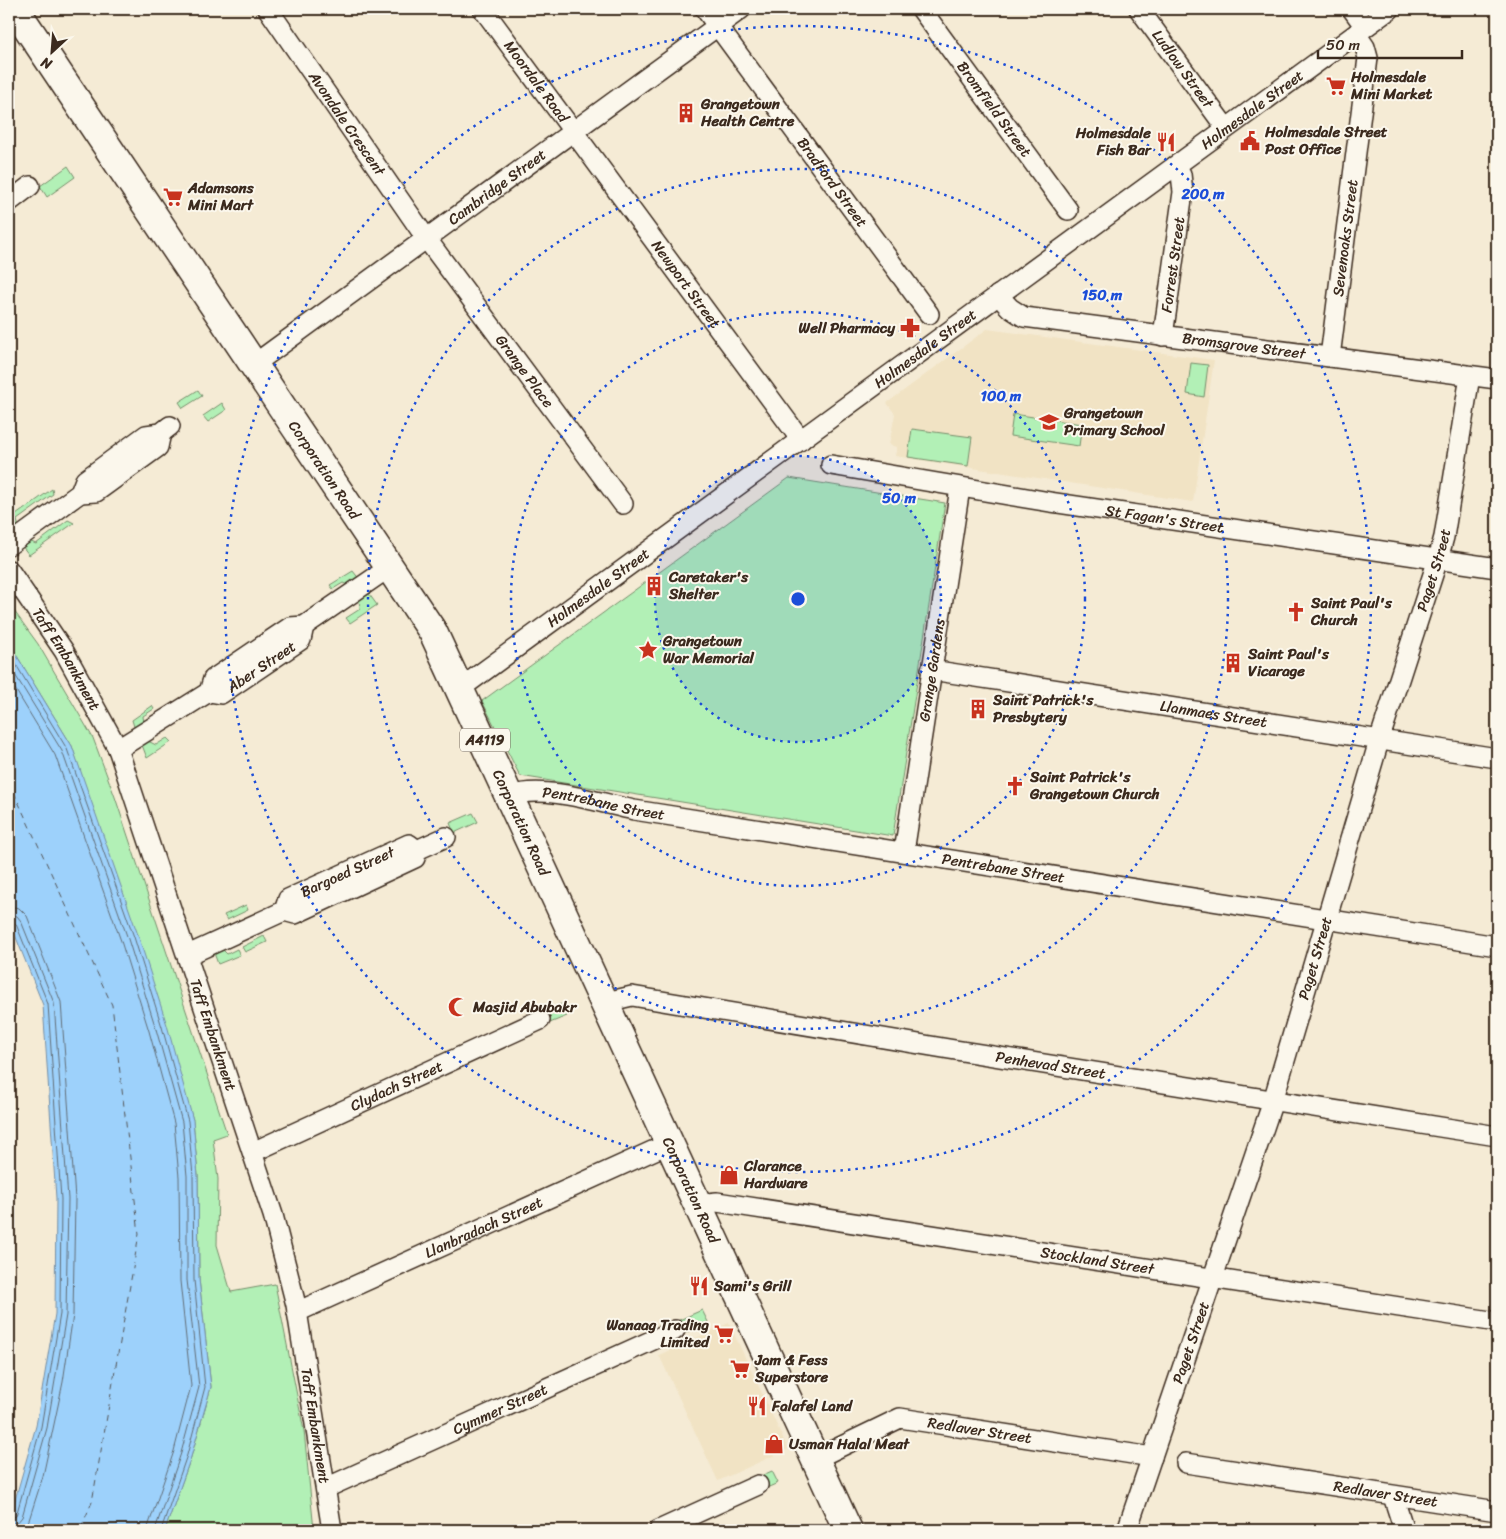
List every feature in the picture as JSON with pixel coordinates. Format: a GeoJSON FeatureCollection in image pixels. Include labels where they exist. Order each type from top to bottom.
{"type":"FeatureCollection","features":[{"type":"Feature","properties":{"kind":"main road","name":"Corporation Road"},"geometry":{"type":"LineString","coordinates":[[15,9],[425,618],[461,688],[848,1530]]}},
{"type":"Feature","properties":{"kind":"street","name":"Avondale Crescent"},"geometry":{"type":"LineString","coordinates":[[268,9],[426,238]]}},
{"type":"Feature","properties":{"kind":"street","name":"Moordale Road"},"geometry":{"type":"LineString","coordinates":[[483,9],[572,130]]}},
{"type":"Feature","properties":{"kind":"street","name":"Bradford Street"},"geometry":{"type":"LineString","coordinates":[[705,9],[929,314]]}},
{"type":"Feature","properties":{"kind":"street","name":"Cambridge Street"},"geometry":{"type":"LineString","coordinates":[[253,365],[572,130],[741,9]]}},
{"type":"Feature","properties":{"kind":"street","name":"Bromfield Street"},"geometry":{"type":"LineString","coordinates":[[921,9],[1068,210]]}},
{"type":"Feature","properties":{"kind":"street","name":"Ludlow Street"},"geometry":{"type":"LineString","coordinates":[[1139,9],[1226,128]]}},
{"type":"Feature","properties":{"kind":"street","name":"Sevenoaks Street"},"geometry":{"type":"LineString","coordinates":[[1330,357],[1368,58],[1352,9]]}},
{"type":"Feature","properties":{"kind":"street","name":"Holmesdale Street"},"geometry":{"type":"LineString","coordinates":[[461,688],[1390,9]]}},
{"type":"Feature","properties":{"kind":"street","name":"Newport Street"},"geometry":{"type":"LineString","coordinates":[[572,130],[801,440]]}},
{"type":"Feature","properties":{"kind":"street","name":"Forrest Street"},"geometry":{"type":"LineString","coordinates":[[1163,336],[1183,192],[1181,174],[1175,166]]}},
{"type":"Feature","properties":{"kind":"street"},"geometry":{"type":"LineString","coordinates":[[9,202],[30,186]]}},
{"type":"Feature","properties":{"kind":"street","name":"Grange Place"},"geometry":{"type":"LineString","coordinates":[[426,238],[622,504]]}},
{"type":"Feature","properties":{"kind":"street","name":"Bromsgrove Street"},"geometry":{"type":"LineString","coordinates":[[998,295],[1010,308],[1024,317],[1497,379]]}},
{"type":"Feature","properties":{"kind":"street","name":"Paget Street"},"geometry":{"type":"LineString","coordinates":[[1127,1530],[1273,1100],[1379,741],[1438,560],[1444,537],[1470,376]]}},
{"type":"Feature","properties":{"kind":"street"},"geometry":{"type":"LineString","coordinates":[[9,545],[80,493],[96,492],[158,447],[166,430]]}},
{"type":"Feature","properties":{"kind":"street","name":"St Fagan's Street"},"geometry":{"type":"LineString","coordinates":[[831,465],[960,488],[1497,568]]}},
{"type":"Feature","properties":{"kind":"street","name":"Grange Gardens"},"geometry":{"type":"LineString","coordinates":[[904,852],[960,488]]}},
{"type":"Feature","properties":{"kind":"street","name":"Aber Street"},"geometry":{"type":"LineString","coordinates":[[118,749],[209,692],[220,694],[301,640],[304,626],[390,567]]}},
{"type":"Feature","properties":{"kind":"street","name":"Taff Embankment"},"geometry":{"type":"LineString","coordinates":[[9,570],[64,651],[118,749],[188,955],[273,1214],[297,1312],[332,1530]]}},
{"type":"Feature","properties":{"kind":"street","name":"Llanmaes Street"},"geometry":{"type":"LineString","coordinates":[[931,670],[1497,758]]}},
{"type":"Feature","properties":{"kind":"street","name":"Pentrebane Street"},"geometry":{"type":"LineString","coordinates":[[510,796],[526,791],[547,794],[634,810],[1497,946]]}},
{"type":"Feature","properties":{"kind":"street","name":"Bargoed Street"},"geometry":{"type":"LineString","coordinates":[[188,955],[284,911],[295,914],[304,910],[414,858],[417,850],[446,837]]}},
{"type":"Feature","properties":{"kind":"street","name":"Penhevad Street"},"geometry":{"type":"LineString","coordinates":[[606,1002],[632,996],[728,1014],[1497,1136]]}},
{"type":"Feature","properties":{"kind":"street","name":"Clydach Street"},"geometry":{"type":"LineString","coordinates":[[253,1152],[540,1020]]}},
{"type":"Feature","properties":{"kind":"street","name":"Llanbradach Street"},"geometry":{"type":"LineString","coordinates":[[297,1312],[670,1143]]}},
{"type":"Feature","properties":{"kind":"street","name":"Stockland Street"},"geometry":{"type":"LineString","coordinates":[[698,1204],[717,1202],[1497,1322]]}},
{"type":"Feature","properties":{"kind":"street","name":"Cymmer Street"},"geometry":{"type":"LineString","coordinates":[[326,1488],[674,1330]]}},
{"type":"Feature","properties":{"kind":"street","name":"Redlaver Street"},"geometry":{"type":"LineString","coordinates":[[815,1459],[900,1418],[1152,1457]]}},
{"type":"Feature","properties":{"kind":"street","name":"Redlaver Street"},"geometry":{"type":"LineString","coordinates":[[1186,1463],[1497,1512]]}},
{"type":"Feature","properties":{"kind":"street"},"geometry":{"type":"LineString","coordinates":[[659,1530],[758,1485]]}},
{"type":"Feature","properties":{"kind":"street"},"geometry":{"type":"LineString","coordinates":[[1393,1496],[1404,1530]]}},
{"type":"Feature","properties":{"kind":"shaded area","name":"Grangetown Primary School"},"geometry":{"type":"Polygon","coordinates":[[[987,329],[1214,360],[1193,502],[895,456],[897,447],[889,445],[895,414],[887,403],[987,329]]]}},
{"type":"Feature","properties":{"kind":"shaded area"},"geometry":{"type":"Polygon","coordinates":[[[729,1323],[788,1449],[718,1481],[659,1355],[729,1323]]]}},
{"type":"Feature","properties":{"kind":"green space"},"geometry":{"type":"Polygon","coordinates":[[[68,166],[75,177],[47,197],[40,186],[68,166]]]}},
{"type":"Feature","properties":{"kind":"green space"},"geometry":{"type":"Polygon","coordinates":[[[1191,363],[1208,365],[1204,397],[1187,394],[1191,363]]]}},
{"type":"Feature","properties":{"kind":"green space"},"geometry":{"type":"Polygon","coordinates":[[[198,390],[202,396],[183,408],[179,402],[198,390]]]}},
{"type":"Feature","properties":{"kind":"green space"},"geometry":{"type":"Polygon","coordinates":[[[222,403],[226,410],[208,422],[203,416],[222,403]]]}},
{"type":"Feature","properties":{"kind":"green space"},"geometry":{"type":"Polygon","coordinates":[[[1013,414],[1082,424],[1079,446],[1010,436],[1013,414]]]}},
{"type":"Feature","properties":{"kind":"green space"},"geometry":{"type":"Polygon","coordinates":[[[912,429],[972,437],[968,466],[908,457],[912,429]]]}},
{"type":"Feature","properties":{"kind":"green space"},"geometry":{"type":"Polygon","coordinates":[[[789,478],[945,503],[893,836],[520,776],[482,701],[789,478]]]}},
{"type":"Feature","properties":{"kind":"green space"},"geometry":{"type":"Polygon","coordinates":[[[52,489],[53,494],[17,520],[19,528],[11,533],[9,520],[52,489]]]}},
{"type":"Feature","properties":{"kind":"green space"},"geometry":{"type":"Polygon","coordinates":[[[68,520],[74,523],[29,555],[22,546],[29,541],[36,544],[68,520]]]}},
{"type":"Feature","properties":{"kind":"green space"},"geometry":{"type":"Polygon","coordinates":[[[353,571],[360,580],[350,586],[343,583],[333,589],[330,585],[353,571]]]}},
{"type":"Feature","properties":{"kind":"green space"},"geometry":{"type":"Polygon","coordinates":[[[369,594],[377,605],[350,623],[346,618],[360,609],[359,600],[369,594]]]}},
{"type":"Feature","properties":{"kind":"green space"},"geometry":{"type":"Polygon","coordinates":[[[9,604],[38,644],[93,738],[115,797],[227,1134],[213,1139],[218,1179],[217,1245],[231,1292],[275,1284],[304,1431],[314,1530],[165,1530],[191,1457],[211,1387],[199,1279],[198,1176],[193,1120],[72,746],[9,643],[9,604]]]}},
{"type":"Feature","properties":{"kind":"green space"},"geometry":{"type":"Polygon","coordinates":[[[152,706],[154,709],[143,716],[144,724],[135,730],[132,720],[152,706]]]}},
{"type":"Feature","properties":{"kind":"green space"},"geometry":{"type":"Polygon","coordinates":[[[167,738],[171,742],[147,758],[142,745],[148,741],[156,745],[167,738]]]}},
{"type":"Feature","properties":{"kind":"green space"},"geometry":{"type":"Polygon","coordinates":[[[473,813],[478,822],[454,833],[450,823],[473,813]]]}},
{"type":"Feature","properties":{"kind":"green space"},"geometry":{"type":"Polygon","coordinates":[[[246,905],[248,910],[227,920],[224,915],[246,905]]]}},
{"type":"Feature","properties":{"kind":"green space"},"geometry":{"type":"Polygon","coordinates":[[[264,936],[267,942],[245,952],[242,947],[264,936]]]}},
{"type":"Feature","properties":{"kind":"green space"},"geometry":{"type":"Polygon","coordinates":[[[222,949],[227,954],[237,949],[240,955],[218,964],[214,953],[222,949]]]}},
{"type":"Feature","properties":{"kind":"green space"},"geometry":{"type":"Polygon","coordinates":[[[562,1004],[567,1016],[545,1025],[540,1013],[562,1004]]]}},
{"type":"Feature","properties":{"kind":"green space"},"geometry":{"type":"Polygon","coordinates":[[[702,1310],[708,1322],[682,1334],[677,1321],[702,1310]]]}},
{"type":"Feature","properties":{"kind":"green space"},"geometry":{"type":"Polygon","coordinates":[[[772,1471],[778,1483],[762,1490],[756,1478],[772,1471]]]}},
{"type":"Feature","properties":{"kind":"water"},"geometry":{"type":"Polygon","coordinates":[[[9,643],[72,746],[138,935],[167,1025],[193,1120],[198,1176],[199,1279],[211,1387],[191,1457],[165,1530],[9,1530],[9,1521],[36,1426],[55,1314],[56,1198],[43,1005],[9,920],[9,643]]]}},
{"type":"Feature","properties":{"kind":"ferry route"},"geometry":{"type":"LineString","coordinates":[[9,782],[112,1005],[139,1234],[92,1502],[80,1530]]}},
{"type":"Feature","properties":{"kind":"place","name":"Holmesdale Mini Market"},"geometry":{"type":"Point","coordinates":[1336,86]}},
{"type":"Feature","properties":{"kind":"place","name":"Grangetown Health Centre"},"geometry":{"type":"Point","coordinates":[686,113]}},
{"type":"Feature","properties":{"kind":"place","name":"Holmesdale Street Post Office"},"geometry":{"type":"Point","coordinates":[1250,141]}},
{"type":"Feature","properties":{"kind":"place","name":"Holmesdale Fish Bar"},"geometry":{"type":"Point","coordinates":[1166,142]}},
{"type":"Feature","properties":{"kind":"place","name":"Adamsons Mini Mart"},"geometry":{"type":"Point","coordinates":[173,197]}},
{"type":"Feature","properties":{"kind":"place","name":"Well Pharmacy"},"geometry":{"type":"Point","coordinates":[910,328]}},
{"type":"Feature","properties":{"kind":"place","name":"Grangetown Primary School"},"geometry":{"type":"Point","coordinates":[1049,422]}},
{"type":"Feature","properties":{"kind":"place","name":"Caretaker's Shelter"},"geometry":{"type":"Point","coordinates":[654,586]}},
{"type":"Feature","properties":{"kind":"place","name":"Saint Paul's Church"},"geometry":{"type":"Point","coordinates":[1296,612]}},
{"type":"Feature","properties":{"kind":"place","name":"Grangetown War Memorial"},"geometry":{"type":"Point","coordinates":[648,650]}},
{"type":"Feature","properties":{"kind":"place","name":"Saint Paul's Vicarage"},"geometry":{"type":"Point","coordinates":[1233,663]}},
{"type":"Feature","properties":{"kind":"place","name":"Saint Patrick's Presbytery"},"geometry":{"type":"Point","coordinates":[978,709]}},
{"type":"Feature","properties":{"kind":"place","name":"Saint Patrick's Grangetown Church"},"geometry":{"type":"Point","coordinates":[1015,786]}},
{"type":"Feature","properties":{"kind":"place","name":"Masjid Abubakr"},"geometry":{"type":"Point","coordinates":[458,1007]}},
{"type":"Feature","properties":{"kind":"place","name":"Clarance Hardware"},"geometry":{"type":"Point","coordinates":[729,1175]}},
{"type":"Feature","properties":{"kind":"place","name":"Sami's Grill"},"geometry":{"type":"Point","coordinates":[699,1286]}},
{"type":"Feature","properties":{"kind":"place","name":"Wanaag Trading Limited"},"geometry":{"type":"Point","coordinates":[724,1334]}},
{"type":"Feature","properties":{"kind":"place","name":"Jam & Fess Superstore"},"geometry":{"type":"Point","coordinates":[740,1369]}},
{"type":"Feature","properties":{"kind":"place","name":"Falafel Land"},"geometry":{"type":"Point","coordinates":[757,1406]}},
{"type":"Feature","properties":{"kind":"place","name":"Usman Halal Meat"},"geometry":{"type":"Point","coordinates":[774,1444]}}]}
